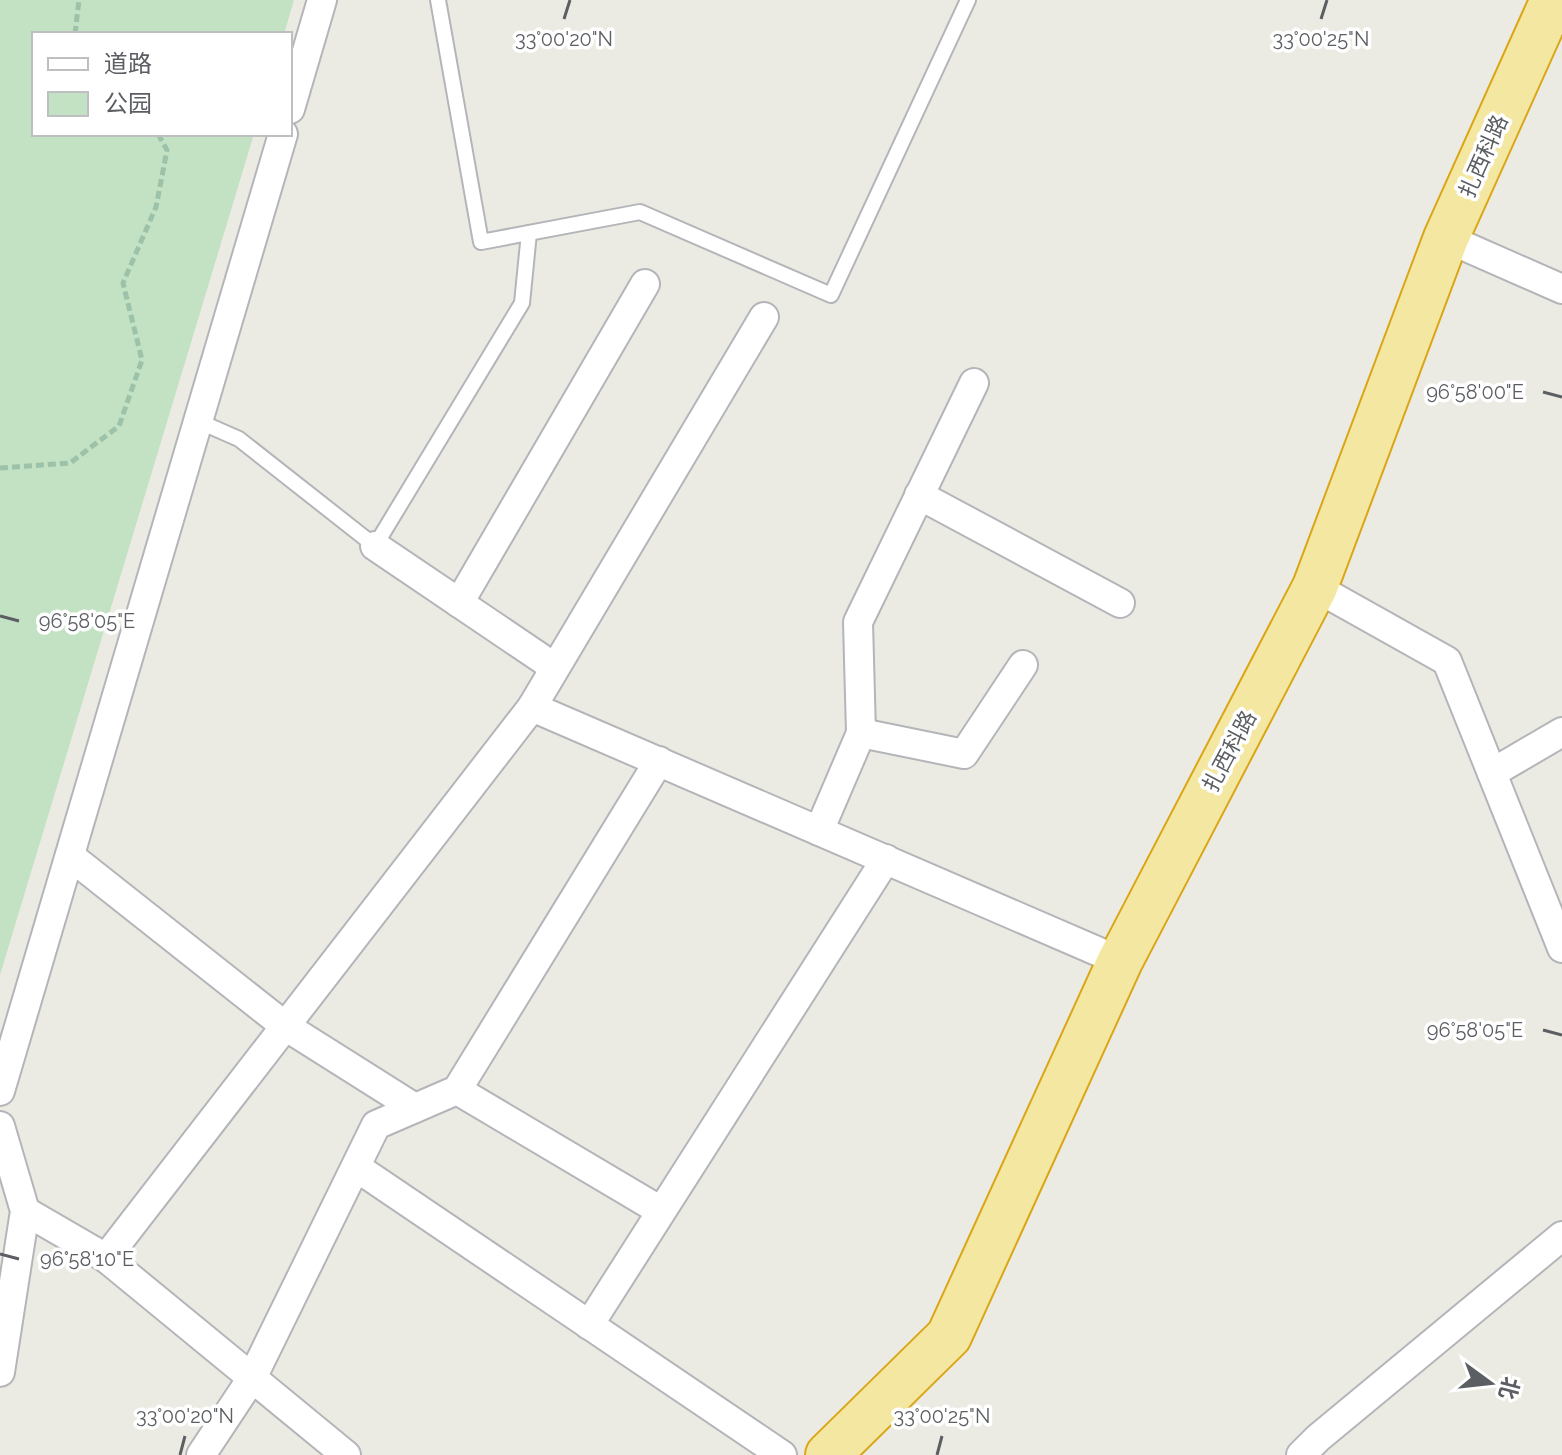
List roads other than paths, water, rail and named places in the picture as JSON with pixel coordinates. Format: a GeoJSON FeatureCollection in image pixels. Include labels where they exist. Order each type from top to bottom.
{"type":"FeatureCollection","features":[{"type":"Feature","properties":{"kind":"highway","name":"扎西科路"},"geometry":{"type":"LineString","coordinates":[[832,1454],[949,1336],[1120,961],[1315,587],[1446,238],[1553,0]]}},
{"type":"Feature","properties":{"kind":"street"},"geometry":{"type":"LineString","coordinates":[[292,102],[322,0]]}},
{"type":"Feature","properties":{"kind":"street"},"geometry":{"type":"LineString","coordinates":[[0,1091],[282,136]]}},
{"type":"Feature","properties":{"kind":"street"},"geometry":{"type":"LineString","coordinates":[[1446,238],[1562,289]]}},
{"type":"Feature","properties":{"kind":"street"},"geometry":{"type":"LineString","coordinates":[[459,603],[645,284]]}},
{"type":"Feature","properties":{"kind":"street"},"geometry":{"type":"LineString","coordinates":[[106,1258],[532,707],[764,317]]}},
{"type":"Feature","properties":{"kind":"street"},"geometry":{"type":"LineString","coordinates":[[819,831],[861,733],[858,622],[974,383]]}},
{"type":"Feature","properties":{"kind":"street"},"geometry":{"type":"LineString","coordinates":[[919,495],[1120,603]]}},
{"type":"Feature","properties":{"kind":"street"},"geometry":{"type":"LineString","coordinates":[[375,546],[554,667]]}},
{"type":"Feature","properties":{"kind":"street"},"geometry":{"type":"LineString","coordinates":[[1315,587],[1447,661],[1562,948]]}},
{"type":"Feature","properties":{"kind":"street"},"geometry":{"type":"LineString","coordinates":[[861,733],[964,754],[1023,665]]}},
{"type":"Feature","properties":{"kind":"street"},"geometry":{"type":"LineString","coordinates":[[532,707],[1120,961]]}},
{"type":"Feature","properties":{"kind":"street"},"geometry":{"type":"LineString","coordinates":[[1492,773],[1562,732]]}},
{"type":"Feature","properties":{"kind":"street"},"geometry":{"type":"LineString","coordinates":[[201,1455],[252,1378],[376,1125],[457,1090],[659,761]]}},
{"type":"Feature","properties":{"kind":"street"},"geometry":{"type":"LineString","coordinates":[[70,856],[285,1026],[415,1108]]}},
{"type":"Feature","properties":{"kind":"street"},"geometry":{"type":"LineString","coordinates":[[589,1325],[886,859]]}},
{"type":"Feature","properties":{"kind":"street"},"geometry":{"type":"LineString","coordinates":[[457,1090],[661,1211]]}},
{"type":"Feature","properties":{"kind":"street"},"geometry":{"type":"LineString","coordinates":[[0,1126],[25,1211],[0,1372]]}},
{"type":"Feature","properties":{"kind":"street"},"geometry":{"type":"LineString","coordinates":[[356,1167],[782,1455]]}},
{"type":"Feature","properties":{"kind":"street"},"geometry":{"type":"LineString","coordinates":[[25,1211],[106,1258],[346,1455]]}},
{"type":"Feature","properties":{"kind":"street"},"geometry":{"type":"LineString","coordinates":[[1319,1449],[1562,1236]]}},
{"type":"Feature","properties":{"kind":"lane"},"geometry":{"type":"LineString","coordinates":[[438,0],[481,242],[640,212],[831,295],[968,0]]}},
{"type":"Feature","properties":{"kind":"lane"},"geometry":{"type":"LineString","coordinates":[[198,421],[239,439],[375,546],[522,303],[529,233]]}}]}
